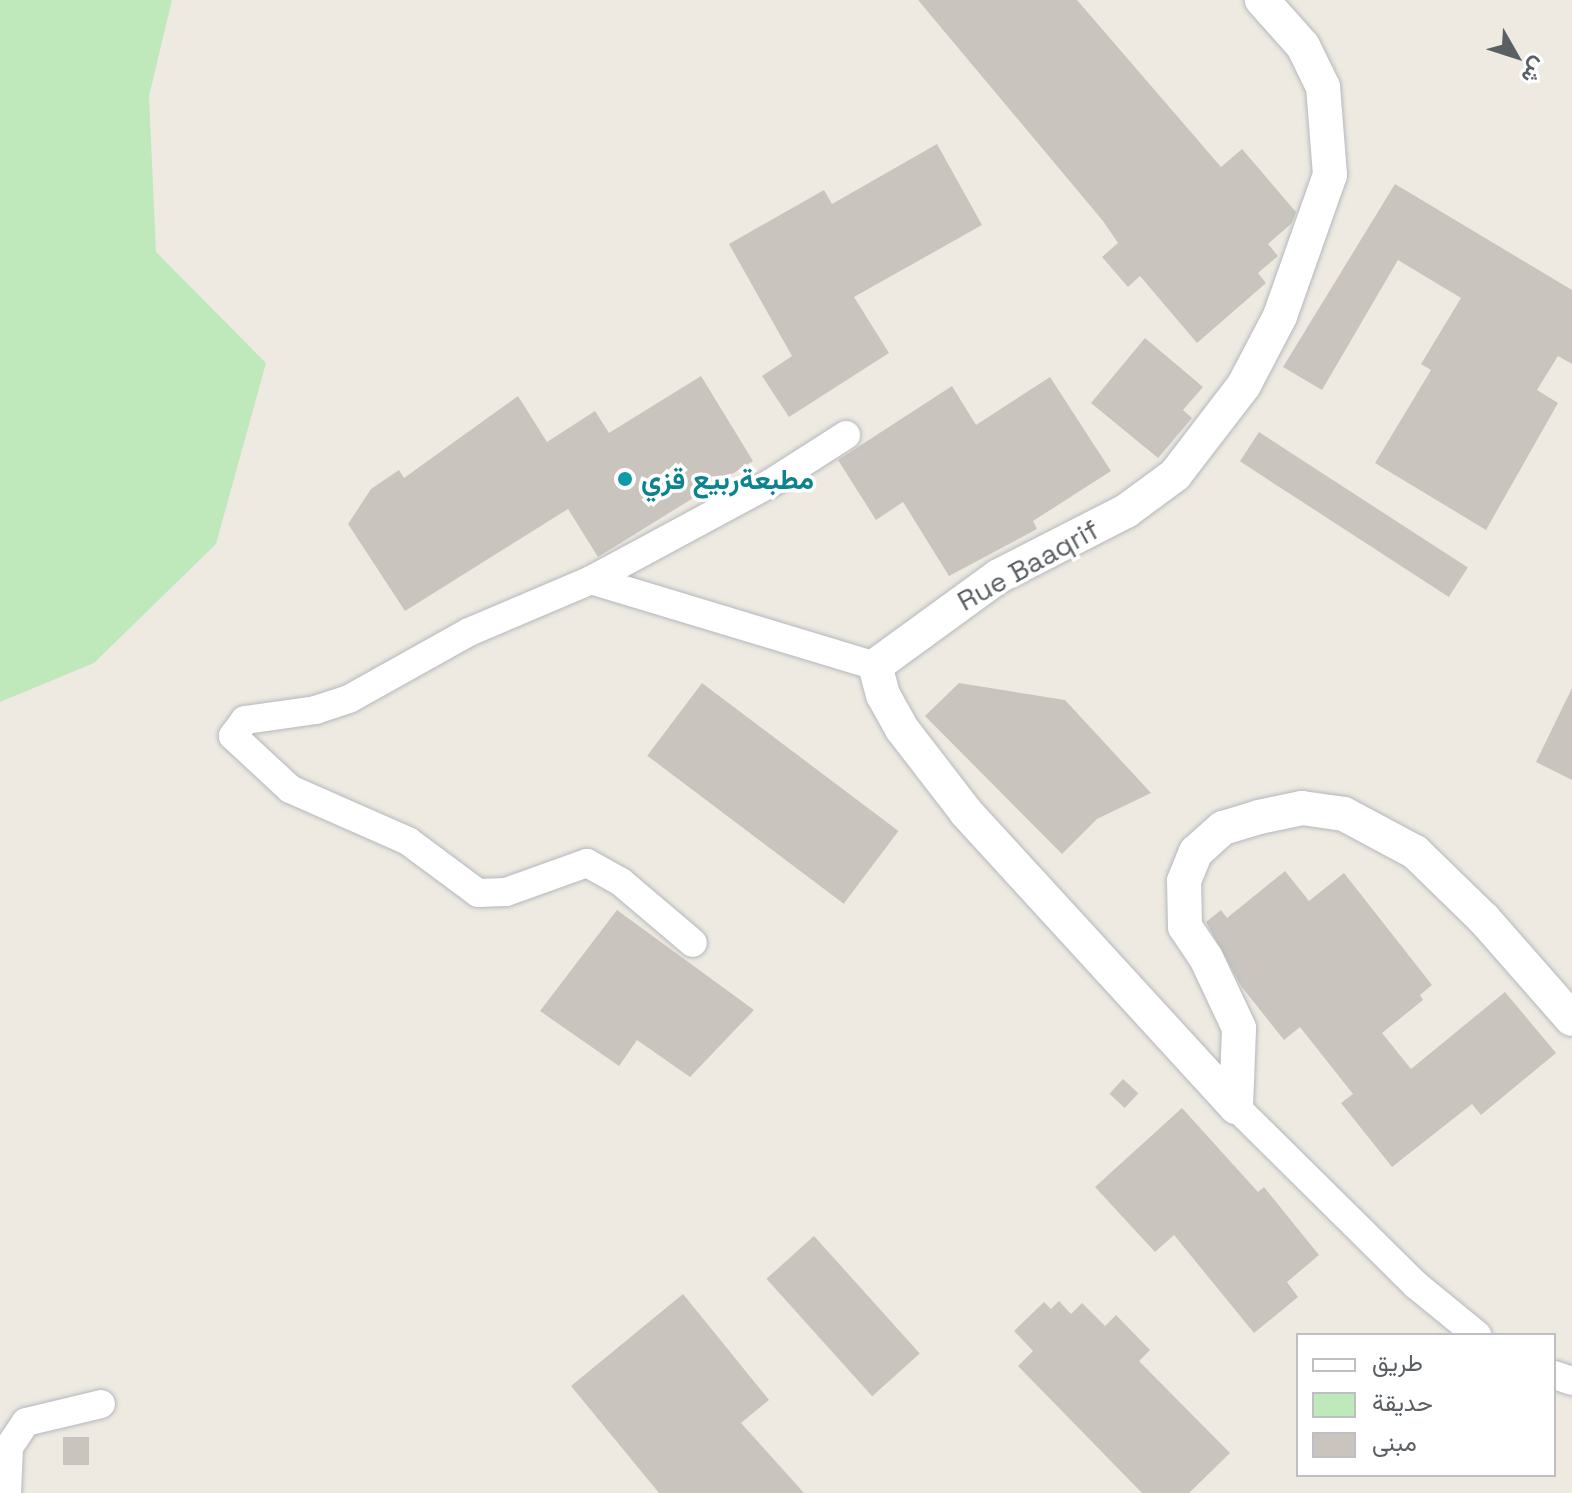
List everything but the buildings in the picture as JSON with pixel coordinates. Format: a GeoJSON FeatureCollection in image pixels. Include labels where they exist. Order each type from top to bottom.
{"type":"FeatureCollection","features":[{"type":"Feature","properties":{"kind":"street","name":"Rue Baaqrif"},"geometry":{"type":"LineString","coordinates":[[875,666],[999,576],[1126,511],[1175,475],[1244,385],[1280,316],[1330,175],[1330,131],[1323,87],[1303,46],[1262,0]]}},
{"type":"Feature","properties":{"kind":"street"},"geometry":{"type":"LineString","coordinates":[[693,943],[621,882],[587,863],[506,892],[478,893],[408,841],[290,789],[233,736],[245,720],[316,710],[349,699],[469,632],[591,580],[771,483],[846,435]]}},
{"type":"Feature","properties":{"kind":"street"},"geometry":{"type":"LineString","coordinates":[[591,580],[875,666],[883,695],[902,729],[950,792],[1236,1107],[1416,1285],[1475,1333]]}},
{"type":"Feature","properties":{"kind":"street"},"geometry":{"type":"LineString","coordinates":[[1236,1107],[1239,1028],[1206,958],[1185,927],[1184,881],[1196,852],[1223,828],[1259,817],[1302,808],[1344,814],[1404,845],[1463,896],[1572,1019]]}},
{"type":"Feature","properties":{"kind":"street"},"geometry":{"type":"LineString","coordinates":[[7,1493],[9,1447],[26,1422],[101,1404]]}},
{"type":"Feature","properties":{"kind":"green space"},"geometry":{"type":"Polygon","coordinates":[[[0,0],[172,0],[149,96],[156,252],[266,363],[216,544],[94,663],[0,702],[0,0]]]}},
{"type":"Feature","properties":{"kind":"place","name":"مطبعةربيع قزي"},"geometry":{"type":"Point","coordinates":[625,479]}}]}
